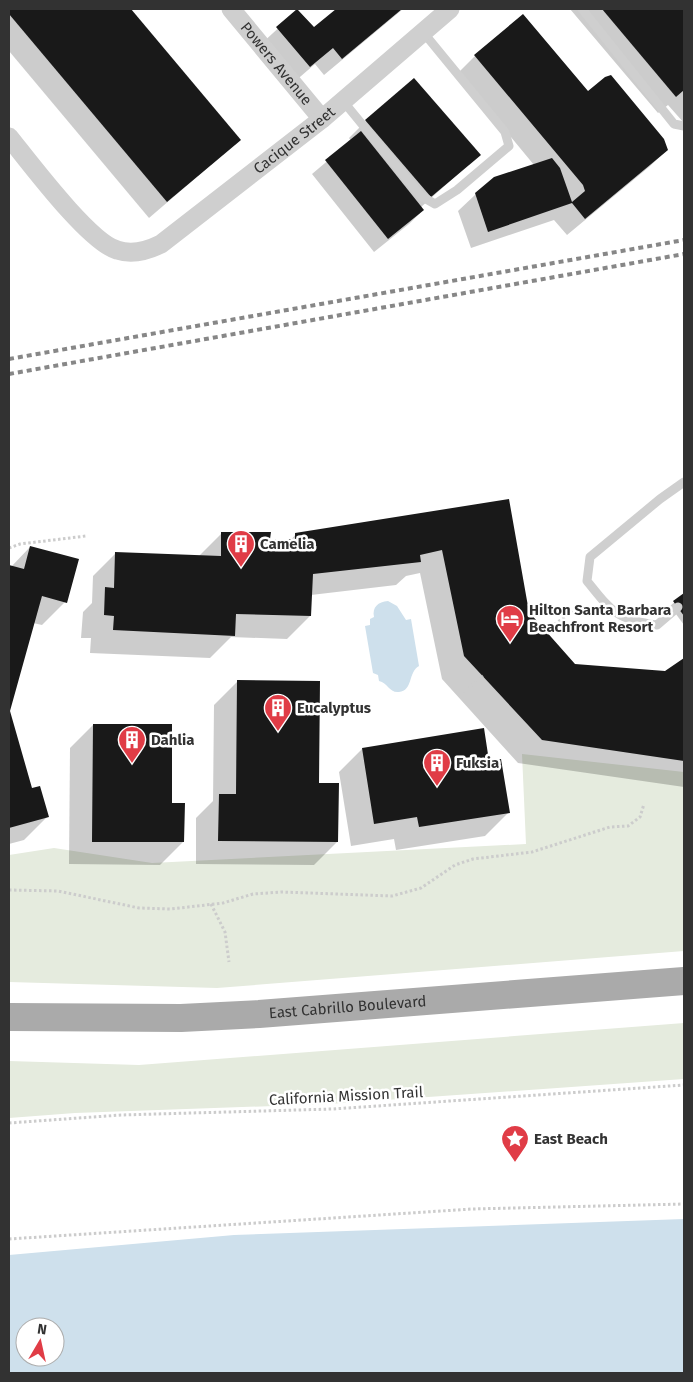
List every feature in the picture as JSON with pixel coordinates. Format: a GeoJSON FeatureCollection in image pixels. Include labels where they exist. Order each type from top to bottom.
{"type":"FeatureCollection","features":[{"type":"Feature","properties":{"kind":"main road","name":"East Cabrillo Boulevard"},"geometry":{"type":"LineString","coordinates":[[9,1017],[181,1018],[259,1014],[684,981]]}},
{"type":"Feature","properties":{"kind":"street","name":"Powers Avenue"},"geometry":{"type":"LineString","coordinates":[[231,9],[322,119]]}},
{"type":"Feature","properties":{"kind":"street","name":"Cacique Street"},"geometry":{"type":"LineString","coordinates":[[9,137],[97,240],[117,251],[129,252],[151,249],[161,244],[322,119],[450,9]]}},
{"type":"Feature","properties":{"kind":"lane"},"geometry":{"type":"LineString","coordinates":[[582,9],[674,124],[684,126]]}},
{"type":"Feature","properties":{"kind":"lane"},"geometry":{"type":"LineString","coordinates":[[343,101],[421,196],[435,204],[457,190],[510,146],[505,132],[423,32]]}},
{"type":"Feature","properties":{"kind":"lane"},"geometry":{"type":"LineString","coordinates":[[678,607],[657,625],[632,622],[608,607],[587,581],[590,557],[660,499],[684,482]]}},
{"type":"Feature","properties":{"kind":"path"},"geometry":{"type":"LineString","coordinates":[[9,548],[86,536]]}},
{"type":"Feature","properties":{"kind":"path"},"geometry":{"type":"LineString","coordinates":[[463,692],[482,676]]}},
{"type":"Feature","properties":{"kind":"path"},"geometry":{"type":"LineString","coordinates":[[9,890],[58,891],[139,908],[171,909],[211,904],[253,894],[282,892],[392,896],[421,888],[455,865],[472,859],[532,852],[610,827],[628,826],[640,817],[644,804]]}},
{"type":"Feature","properties":{"kind":"path"},"geometry":{"type":"LineString","coordinates":[[211,904],[225,932],[229,962]]}},
{"type":"Feature","properties":{"kind":"path","name":"California Mission Trail"},"geometry":{"type":"LineString","coordinates":[[9,1123],[120,1115],[334,1109],[684,1085]]}},
{"type":"Feature","properties":{"kind":"path"},"geometry":{"type":"LineString","coordinates":[[9,1239],[472,1209],[684,1204]]}},
{"type":"Feature","properties":{"kind":"shaded area"},"geometry":{"type":"Polygon","coordinates":[[[522,754],[684,772],[684,951],[217,988],[9,982],[9,855],[54,848],[152,863],[526,844],[522,754]]]}},
{"type":"Feature","properties":{"kind":"shaded area"},"geometry":{"type":"Polygon","coordinates":[[[684,1023],[684,1079],[329,1104],[75,1113],[9,1118],[9,1061],[139,1065],[684,1023]]]}},
{"type":"Feature","properties":{"kind":"water"},"geometry":{"type":"Polygon","coordinates":[[[388,601],[397,606],[406,620],[411,619],[419,666],[413,672],[409,685],[399,692],[393,691],[379,681],[378,675],[373,673],[365,626],[370,625],[370,619],[374,617],[376,606],[388,601]]]}},
{"type":"Feature","properties":{"kind":"water"},"geometry":{"type":"Polygon","coordinates":[[[684,1219],[684,1373],[9,1373],[9,1255],[234,1235],[684,1219]]]}},
{"type":"Feature","properties":{"kind":"building"},"geometry":{"type":"Polygon","coordinates":[[[9,9],[131,9],[241,140],[167,202],[9,14],[9,9]]]}},
{"type":"Feature","properties":{"kind":"building"},"geometry":{"type":"Polygon","coordinates":[[[297,9],[314,27],[336,9],[402,9],[342,59],[333,48],[310,67],[276,27],[297,9]]]}},
{"type":"Feature","properties":{"kind":"building"},"geometry":{"type":"Polygon","coordinates":[[[602,9],[684,9],[684,90],[676,97],[602,9]]]}},
{"type":"Feature","properties":{"kind":"building"},"geometry":{"type":"Polygon","coordinates":[[[523,14],[588,91],[605,77],[611,75],[664,139],[668,150],[585,219],[572,203],[488,232],[475,193],[494,177],[552,158],[560,168],[572,202],[585,191],[583,185],[474,55],[523,14]]]}},
{"type":"Feature","properties":{"kind":"building"},"geometry":{"type":"Polygon","coordinates":[[[414,78],[481,155],[431,197],[365,120],[414,78]]]}},
{"type":"Feature","properties":{"kind":"building"},"geometry":{"type":"Polygon","coordinates":[[[361,131],[424,210],[388,239],[325,160],[361,131]]]}},
{"type":"Feature","properties":{"kind":"building"},"geometry":{"type":"Polygon","coordinates":[[[509,499],[529,612],[575,664],[665,671],[684,658],[684,761],[542,740],[464,656],[442,550],[420,555],[421,562],[313,574],[311,616],[236,614],[235,636],[113,630],[114,616],[104,615],[105,587],[114,588],[115,552],[221,556],[221,532],[271,532],[270,539],[295,539],[295,533],[509,499]]]}},
{"type":"Feature","properties":{"kind":"building"},"geometry":{"type":"Polygon","coordinates":[[[30,546],[79,559],[67,603],[42,596],[10,711],[32,788],[40,786],[49,817],[9,828],[9,565],[24,569],[30,546]]]}},
{"type":"Feature","properties":{"kind":"building"},"geometry":{"type":"Polygon","coordinates":[[[684,593],[684,616],[673,601],[684,593]]]}},
{"type":"Feature","properties":{"kind":"building","name":"Eucalyptus"},"geometry":{"type":"Polygon","coordinates":[[[237,680],[320,681],[319,783],[339,783],[338,842],[218,841],[219,794],[236,794],[237,680]]]}},
{"type":"Feature","properties":{"kind":"building","name":"Dahlia"},"geometry":{"type":"Polygon","coordinates":[[[93,724],[172,724],[172,803],[185,803],[184,842],[92,842],[93,724]]]}},
{"type":"Feature","properties":{"kind":"building","name":"Fuksia"},"geometry":{"type":"Polygon","coordinates":[[[484,728],[489,761],[501,759],[510,813],[419,827],[417,817],[374,824],[362,748],[484,728]]]}},
{"type":"Feature","properties":{"kind":"railway"},"geometry":{"type":"LineString","coordinates":[[9,359],[684,240]]}},
{"type":"Feature","properties":{"kind":"railway"},"geometry":{"type":"LineString","coordinates":[[9,374],[684,254]]}},
{"type":"Feature","properties":{"kind":"place","name":"Camelia"},"geometry":{"type":"Point","coordinates":[241,568]}},
{"type":"Feature","properties":{"kind":"place","name":"Hilton Santa Barbara Beachfront Resort"},"geometry":{"type":"Point","coordinates":[510,643]}},
{"type":"Feature","properties":{"kind":"place","name":"Eucalyptus"},"geometry":{"type":"Point","coordinates":[278,732]}},
{"type":"Feature","properties":{"kind":"place","name":"Dahlia"},"geometry":{"type":"Point","coordinates":[132,764]}},
{"type":"Feature","properties":{"kind":"place","name":"Fuksia"},"geometry":{"type":"Point","coordinates":[437,787]}},
{"type":"Feature","properties":{"kind":"place","name":"East Beach"},"geometry":{"type":"Point","coordinates":[515,1163]}}]}
